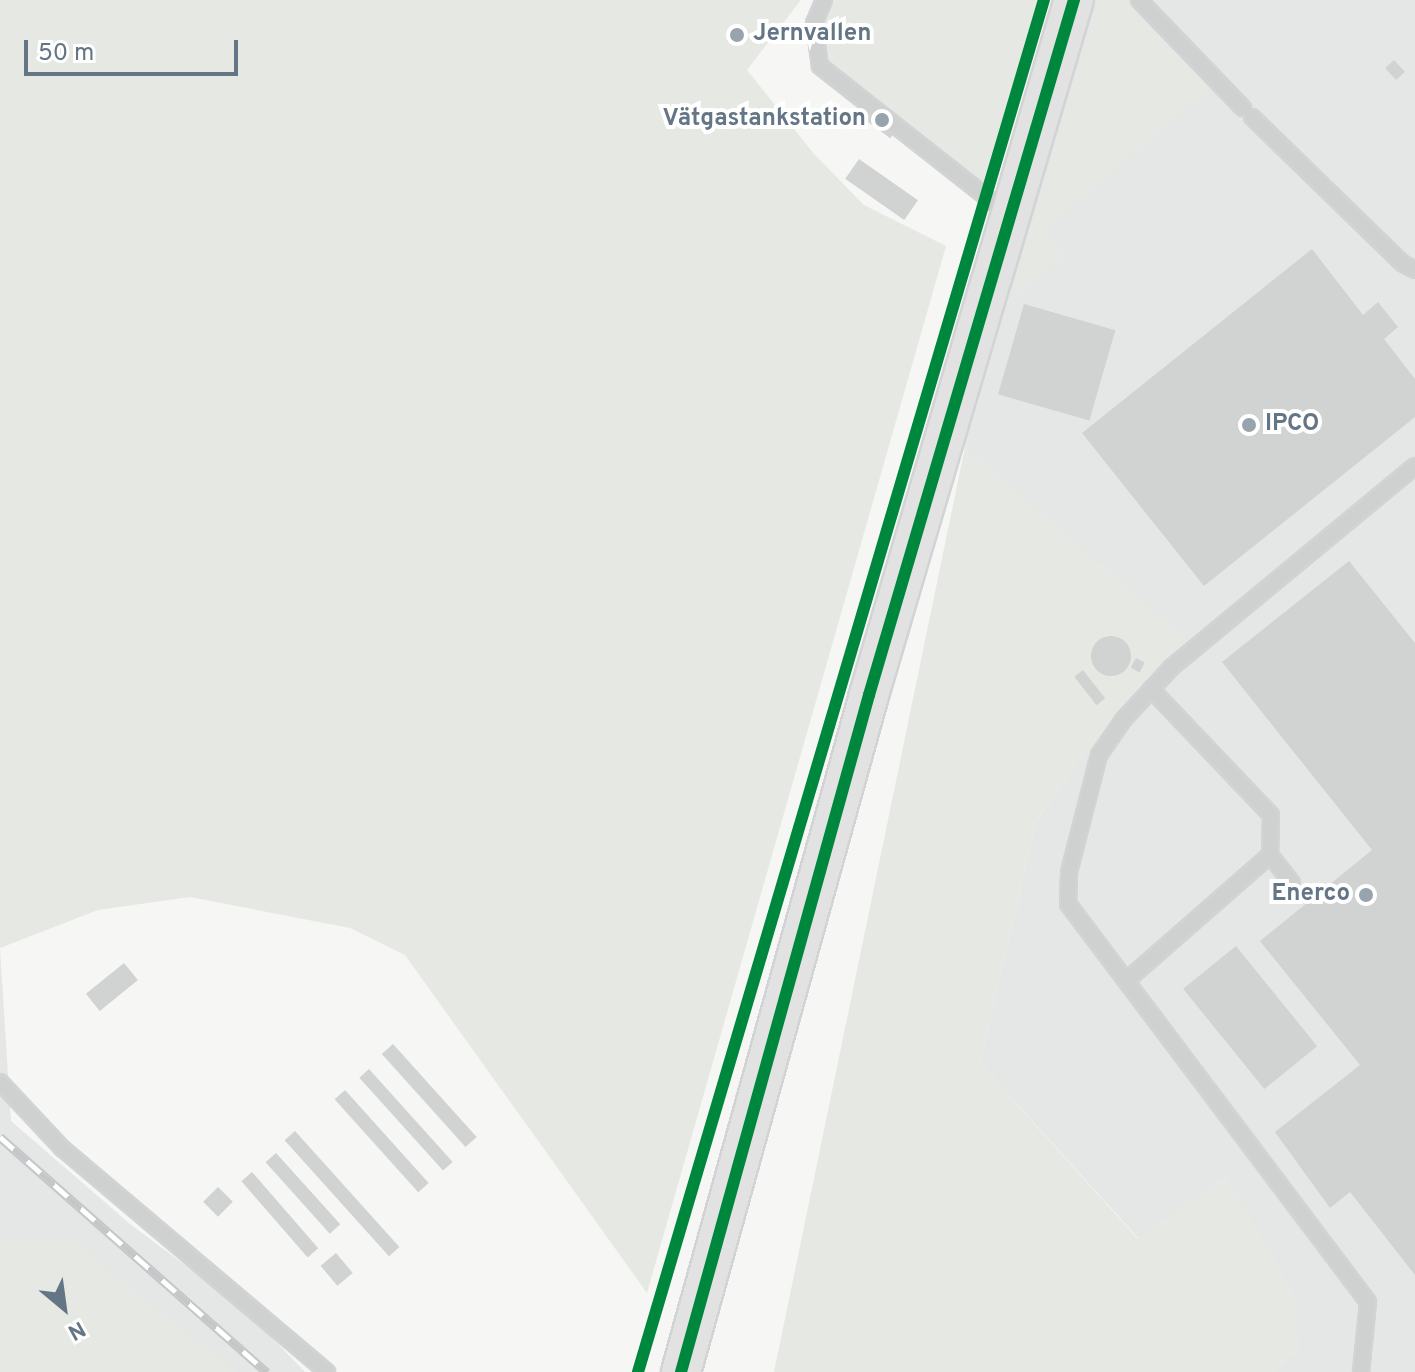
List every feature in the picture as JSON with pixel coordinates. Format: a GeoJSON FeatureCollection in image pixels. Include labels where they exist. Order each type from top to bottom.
{"type":"FeatureCollection","features":[{"type":"Feature","properties":{"kind":"street"},"geometry":{"type":"LineString","coordinates":[[681,1372],[869,695],[1074,0]]}},
{"type":"Feature","properties":{"kind":"lane"},"geometry":{"type":"LineString","coordinates":[[824,0],[814,23],[820,66],[1009,215]]}},
{"type":"Feature","properties":{"kind":"lane"},"geometry":{"type":"LineString","coordinates":[[1139,0],[1247,112],[1402,263],[1415,270]]}},
{"type":"Feature","properties":{"kind":"lane"},"geometry":{"type":"LineString","coordinates":[[1361,1372],[1368,1302],[1068,904],[1069,872],[1099,755],[1151,689],[1415,466]]}},
{"type":"Feature","properties":{"kind":"lane"},"geometry":{"type":"LineString","coordinates":[[1151,689],[1271,815],[1270,855],[1292,883]]}},
{"type":"Feature","properties":{"kind":"lane"},"geometry":{"type":"LineString","coordinates":[[1126,981],[1270,855]]}},
{"type":"Feature","properties":{"kind":"lane"},"geometry":{"type":"LineString","coordinates":[[0,1082],[62,1148],[327,1372]]}},
{"type":"Feature","properties":{"kind":"shaded area"},"geometry":{"type":"Polygon","coordinates":[[[0,0],[801,0],[747,70],[814,154],[864,205],[946,246],[647,1293],[405,955],[350,928],[190,897],[98,910],[0,948],[0,0]]]}},
{"type":"Feature","properties":{"kind":"shaded area"},"geometry":{"type":"Polygon","coordinates":[[[824,0],[1044,0],[986,195],[820,66],[814,23],[824,0]]]}},
{"type":"Feature","properties":{"kind":"shaded area"},"geometry":{"type":"Polygon","coordinates":[[[1074,0],[1415,0],[1415,1372],[1273,1372],[1298,1350],[1227,1177],[1138,1238],[980,1063],[1036,822],[1077,764],[965,447],[946,433],[1074,0]]]}},
{"type":"Feature","properties":{"kind":"shaded area"},"geometry":{"type":"Polygon","coordinates":[[[1099,0],[1139,0],[1217,82],[1044,231],[1065,256],[1016,296],[1013,287],[1099,0]]]}},
{"type":"Feature","properties":{"kind":"shaded area"},"geometry":{"type":"Polygon","coordinates":[[[965,447],[1188,640],[1077,764],[1036,822],[980,1063],[1137,1238],[1227,1177],[1296,1298],[1298,1350],[1273,1372],[774,1372],[965,447]]]}},
{"type":"Feature","properties":{"kind":"shaded area"},"geometry":{"type":"Polygon","coordinates":[[[0,948],[11,1121],[130,1224],[245,1310],[305,1372],[0,1372],[0,948]]]}},
{"type":"Feature","properties":{"kind":"shaded area"},"geometry":{"type":"Polygon","coordinates":[[[77,1240],[134,1293],[237,1372],[0,1372],[0,1242],[77,1240]]]}},
{"type":"Feature","properties":{"kind":"building"},"geometry":{"type":"Polygon","coordinates":[[[1394,60],[1405,72],[1396,80],[1385,68],[1394,60]]]}},
{"type":"Feature","properties":{"kind":"building","name":"Vätgastankstation"},"geometry":{"type":"Polygon","coordinates":[[[874,103],[902,123],[890,138],[863,118],[874,103]]]}},
{"type":"Feature","properties":{"kind":"building"},"geometry":{"type":"Polygon","coordinates":[[[859,159],[918,200],[904,220],[845,179],[859,159]]]}},
{"type":"Feature","properties":{"kind":"building","name":"IPCO"},"geometry":{"type":"Polygon","coordinates":[[[1312,249],[1363,315],[1378,302],[1398,327],[1384,339],[1415,379],[1415,417],[1204,586],[1082,433],[1312,249]]]}},
{"type":"Feature","properties":{"kind":"building"},"geometry":{"type":"Polygon","coordinates":[[[1024,304],[1115,330],[1089,421],[998,394],[1024,304]]]}},
{"type":"Feature","properties":{"kind":"building","name":"Enerco"},"geometry":{"type":"Polygon","coordinates":[[[1349,561],[1415,643],[1415,1275],[1350,1192],[1330,1208],[1275,1132],[1360,1065],[1260,941],[1372,850],[1222,662],[1349,561]]]}},
{"type":"Feature","properties":{"kind":"building"},"geometry":{"type":"Polygon","coordinates":[[[1111,636],[1125,642],[1131,656],[1125,670],[1111,676],[1097,670],[1091,656],[1097,642],[1111,636]]]}},
{"type":"Feature","properties":{"kind":"building"},"geometry":{"type":"Polygon","coordinates":[[[1136,658],[1145,663],[1139,672],[1131,668],[1136,658]]]}},
{"type":"Feature","properties":{"kind":"building"},"geometry":{"type":"Polygon","coordinates":[[[1083,670],[1105,698],[1096,705],[1074,677],[1083,670]]]}},
{"type":"Feature","properties":{"kind":"building"},"geometry":{"type":"Polygon","coordinates":[[[1236,946],[1317,1046],[1264,1089],[1183,989],[1236,946]]]}},
{"type":"Feature","properties":{"kind":"building"},"geometry":{"type":"Polygon","coordinates":[[[124,963],[138,980],[100,1011],[86,994],[124,963]]]}},
{"type":"Feature","properties":{"kind":"building"},"geometry":{"type":"Polygon","coordinates":[[[393,1044],[477,1137],[465,1147],[382,1054],[393,1044]]]}},
{"type":"Feature","properties":{"kind":"building"},"geometry":{"type":"Polygon","coordinates":[[[369,1069],[453,1162],[443,1171],[359,1078],[369,1069]]]}},
{"type":"Feature","properties":{"kind":"building"},"geometry":{"type":"Polygon","coordinates":[[[345,1090],[429,1183],[418,1192],[335,1099],[345,1090]]]}},
{"type":"Feature","properties":{"kind":"building"},"geometry":{"type":"Polygon","coordinates":[[[295,1131],[399,1247],[389,1256],[285,1140],[295,1131]]]}},
{"type":"Feature","properties":{"kind":"building"},"geometry":{"type":"Polygon","coordinates":[[[276,1153],[340,1224],[330,1234],[266,1162],[276,1153]]]}},
{"type":"Feature","properties":{"kind":"building"},"geometry":{"type":"Polygon","coordinates":[[[252,1172],[318,1248],[308,1257],[241,1181],[252,1172]]]}},
{"type":"Feature","properties":{"kind":"building"},"geometry":{"type":"Polygon","coordinates":[[[218,1187],[233,1202],[218,1217],[203,1202],[218,1187]]]}},
{"type":"Feature","properties":{"kind":"building"},"geometry":{"type":"Polygon","coordinates":[[[336,1253],[353,1273],[337,1286],[321,1266],[336,1253]]]}},
{"type":"Feature","properties":{"kind":"railway"},"geometry":{"type":"LineString","coordinates":[[0,1137],[267,1372]]}},
{"type":"Feature","properties":{"kind":"cycle path"},"geometry":{"type":"LineString","coordinates":[[638,1372],[1044,0]]}},
{"type":"Feature","properties":{"kind":"cycle path"},"geometry":{"type":"LineString","coordinates":[[681,1372],[869,695],[1074,0]]}},
{"type":"Feature","properties":{"kind":"place","name":"Jernvallen"},"geometry":{"type":"Point","coordinates":[737,35]}},
{"type":"Feature","properties":{"kind":"place","name":"Vätgastankstation"},"geometry":{"type":"Point","coordinates":[882,120]}},
{"type":"Feature","properties":{"kind":"place","name":"IPCO"},"geometry":{"type":"Point","coordinates":[1249,425]}},
{"type":"Feature","properties":{"kind":"place","name":"Enerco"},"geometry":{"type":"Point","coordinates":[1366,895]}}]}
